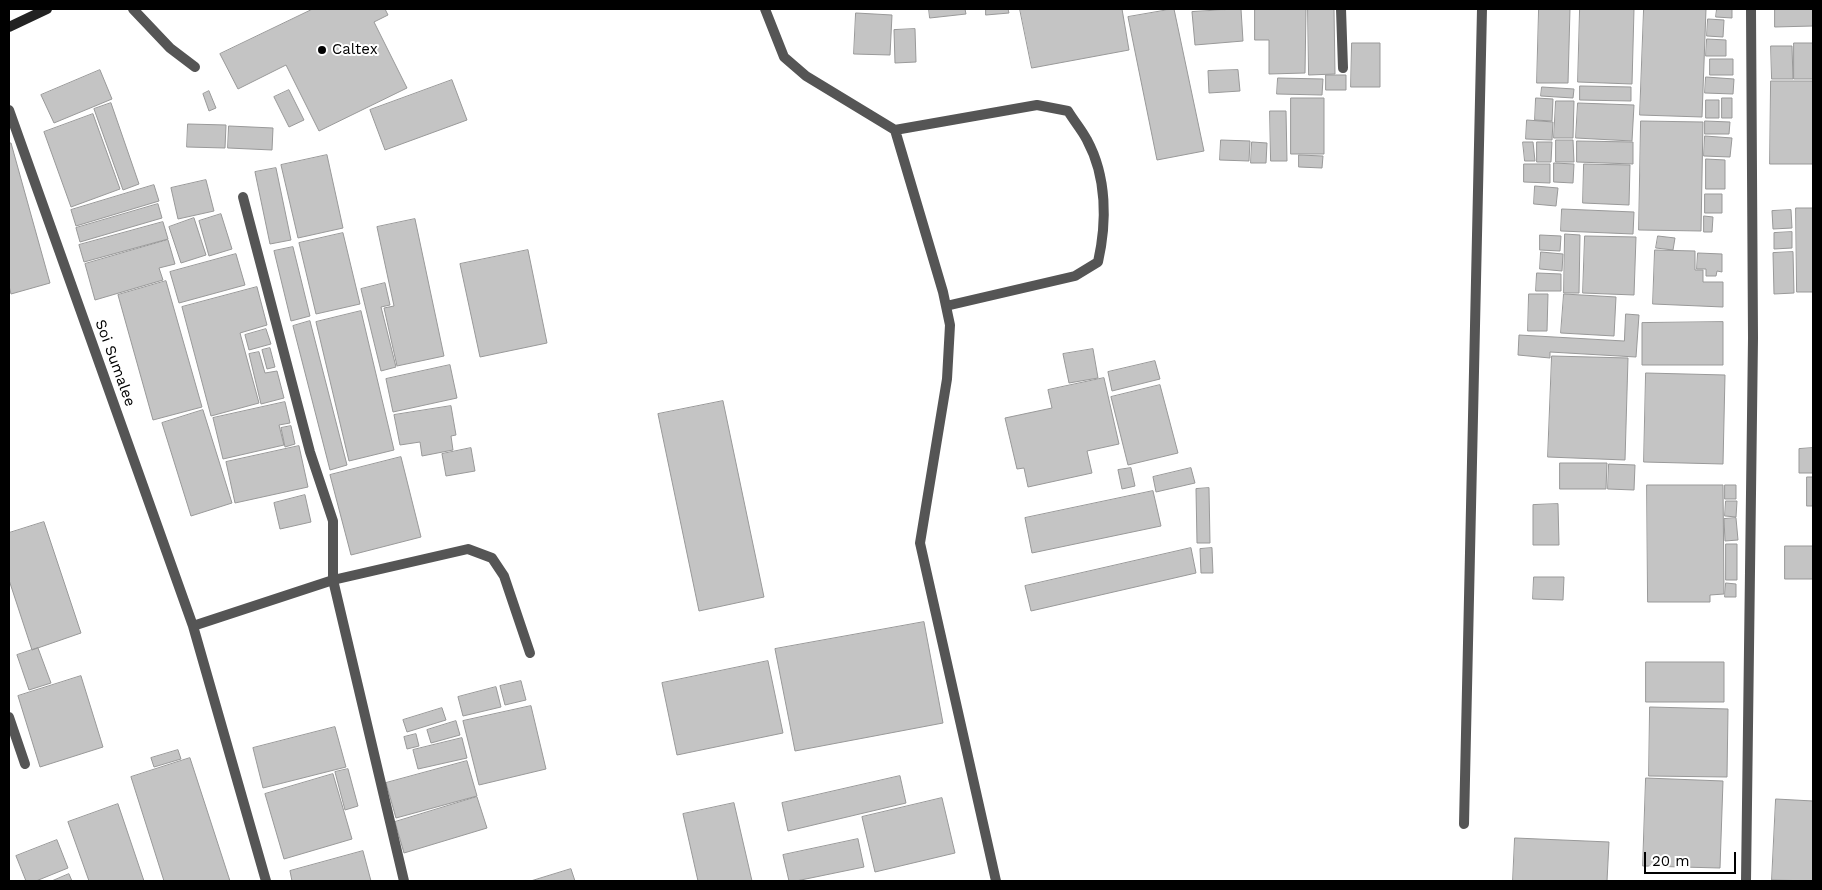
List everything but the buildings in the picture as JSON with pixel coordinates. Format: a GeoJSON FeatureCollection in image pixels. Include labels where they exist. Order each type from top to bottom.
{"type":"FeatureCollection","features":[{"type":"Feature","properties":{"kind":"main road"},"geometry":{"type":"LineString","coordinates":[[9,27],[47,9]]}},
{"type":"Feature","properties":{"kind":"street"},"geometry":{"type":"LineString","coordinates":[[133,9],[170,48],[195,67]]}},
{"type":"Feature","properties":{"kind":"street"},"geometry":{"type":"LineString","coordinates":[[765,9],[784,57],[806,76],[896,130],[1037,105],[1068,111],[1088,141],[1103,182],[1103,238],[1098,262],[1075,276],[946,306]]}},
{"type":"Feature","properties":{"kind":"street"},"geometry":{"type":"LineString","coordinates":[[1341,9],[1343,68]]}},
{"type":"Feature","properties":{"kind":"street"},"geometry":{"type":"LineString","coordinates":[[1464,824],[1482,9]]}},
{"type":"Feature","properties":{"kind":"street"},"geometry":{"type":"LineString","coordinates":[[1746,881],[1753,338],[1751,9]]}},
{"type":"Feature","properties":{"kind":"street","name":"Soi Sumalee"},"geometry":{"type":"LineString","coordinates":[[9,110],[193,626],[266,881]]}},
{"type":"Feature","properties":{"kind":"street"},"geometry":{"type":"LineString","coordinates":[[896,130],[950,325],[947,379],[920,543],[996,881]]}},
{"type":"Feature","properties":{"kind":"street"},"geometry":{"type":"LineString","coordinates":[[243,197],[310,452],[333,521],[333,580],[404,881]]}},
{"type":"Feature","properties":{"kind":"street"},"geometry":{"type":"LineString","coordinates":[[193,626],[333,580],[468,549],[492,558],[504,576],[530,652]]}},
{"type":"Feature","properties":{"kind":"street"},"geometry":{"type":"LineString","coordinates":[[9,717],[25,764]]}},
{"type":"Feature","properties":{"kind":"place","name":"Caltex"},"geometry":{"type":"Point","coordinates":[322,50]}}]}
